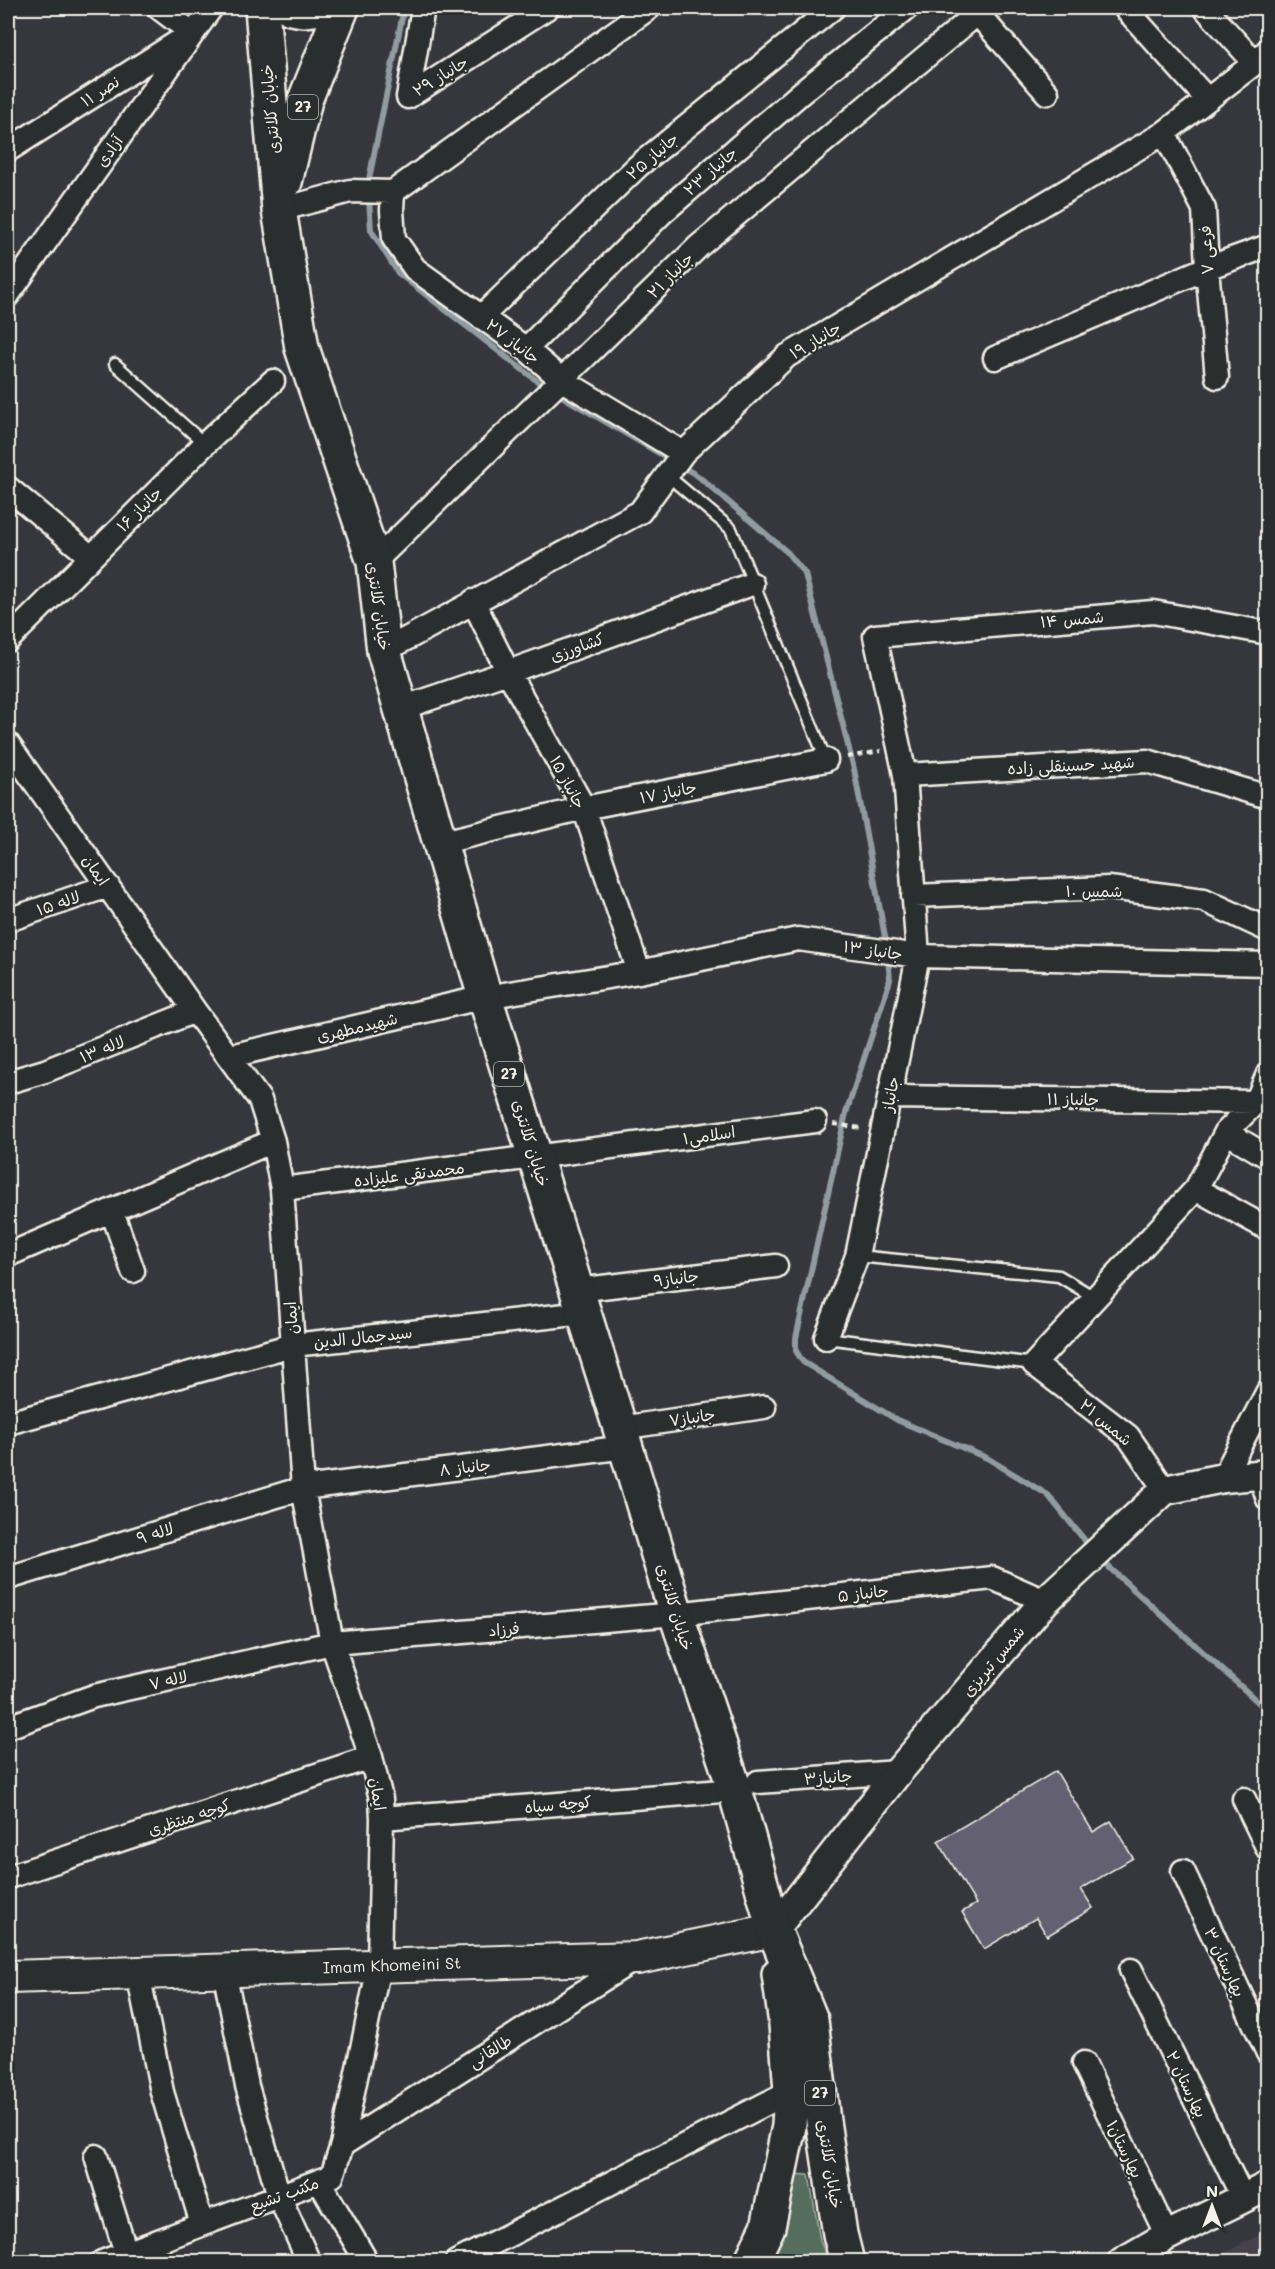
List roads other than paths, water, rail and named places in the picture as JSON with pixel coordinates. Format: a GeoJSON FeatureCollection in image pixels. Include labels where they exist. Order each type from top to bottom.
{"type":"FeatureCollection","features":[{"type":"Feature","properties":{"kind":"main road","name":"خیابان کلانتری"},"geometry":{"type":"LineString","coordinates":[[262,8],[279,210],[302,348],[374,562],[384,651],[485,997],[676,1614],[746,1786],[774,1930],[786,2024],[791,2091],[789,2126],[768,2227],[752,2262]]}},
{"type":"Feature","properties":{"kind":"main road"},"geometry":{"type":"LineString","coordinates":[[291,8],[303,10],[322,8]]}},
{"type":"Feature","properties":{"kind":"main road","name":"خیابان کلانتری"},"geometry":{"type":"LineString","coordinates":[[279,210],[305,100],[342,8]]}},
{"type":"Feature","properties":{"kind":"main road","name":"خیابان کلانتری"},"geometry":{"type":"LineString","coordinates":[[774,1930],[811,2020],[840,2234],[848,2262]]}},
{"type":"Feature","properties":{"kind":"main road","name":"Imam Khomeini St"},"geometry":{"type":"LineString","coordinates":[[8,1977],[637,1958],[774,1930]]}},
{"type":"Feature","properties":{"kind":"street"},"geometry":{"type":"LineString","coordinates":[[159,8],[192,33]]}},
{"type":"Feature","properties":{"kind":"street","name":"آزادی"},"geometry":{"type":"LineString","coordinates":[[8,295],[211,8]]}},
{"type":"Feature","properties":{"kind":"street","name":"جانباز ۲۹"},"geometry":{"type":"LineString","coordinates":[[423,8],[408,97],[547,8]]}},
{"type":"Feature","properties":{"kind":"street"},"geometry":{"type":"LineString","coordinates":[[279,210],[350,191],[393,192],[649,8]]}},
{"type":"Feature","properties":{"kind":"street","name":"جانباز ۲۵"},"geometry":{"type":"LineString","coordinates":[[481,317],[638,166],[833,8]]}},
{"type":"Feature","properties":{"kind":"street","name":"جانباز ۲۳"},"geometry":{"type":"LineString","coordinates":[[526,349],[662,213],[801,93],[907,8]]}},
{"type":"Feature","properties":{"kind":"street"},"geometry":{"type":"LineString","coordinates":[[1125,8],[1207,99]]}},
{"type":"Feature","properties":{"kind":"street"},"geometry":{"type":"LineString","coordinates":[[1205,8],[1261,57]]}},
{"type":"Feature","properties":{"kind":"street"},"geometry":{"type":"LineString","coordinates":[[981,10],[1047,93]]}},
{"type":"Feature","properties":{"kind":"street","name":"جانباز ۲۱"},"geometry":{"type":"LineString","coordinates":[[374,562],[699,246],[981,10]]}},
{"type":"Feature","properties":{"kind":"street","name":"نصر ۱۱"},"geometry":{"type":"LineString","coordinates":[[8,150],[192,33]]}},
{"type":"Feature","properties":{"kind":"street","name":"جانباز ۱۹"},"geometry":{"type":"LineString","coordinates":[[384,651],[640,512],[683,453],[787,356],[1164,133],[1261,57]]}},
{"type":"Feature","properties":{"kind":"street","name":"فرعی ۷"},"geometry":{"type":"LineString","coordinates":[[1164,133],[1204,208],[1217,377]]}},
{"type":"Feature","properties":{"kind":"street","name":"جانباز ۲۷"},"geometry":{"type":"LineString","coordinates":[[393,192],[394,239],[415,269],[526,349],[562,380],[683,453]]}},
{"type":"Feature","properties":{"kind":"street"},"geometry":{"type":"LineString","coordinates":[[995,358],[1207,268],[1268,246]]}},
{"type":"Feature","properties":{"kind":"street","name":"جانباز ۱۶"},"geometry":{"type":"LineString","coordinates":[[8,639],[205,444],[273,381]]}},
{"type":"Feature","properties":{"kind":"street"},"geometry":{"type":"LineString","coordinates":[[8,488],[91,557]]}},
{"type":"Feature","properties":{"kind":"street","name":"کشاورزی"},"geometry":{"type":"LineString","coordinates":[[402,708],[752,584]]}},
{"type":"Feature","properties":{"kind":"street","name":"جانباز ۱۵"},"geometry":{"type":"LineString","coordinates":[[473,602],[508,672],[584,808],[639,972]]}},
{"type":"Feature","properties":{"kind":"street","name":"شمس ۱۴"},"geometry":{"type":"LineString","coordinates":[[875,636],[1153,612],[1268,633]]}},
{"type":"Feature","properties":{"kind":"street","name":"جانباز"},"geometry":{"type":"LineString","coordinates":[[826,1338],[857,1256],[918,956],[905,775],[875,636]]}},
{"type":"Feature","properties":{"kind":"street","name":"ایمان"},"geometry":{"type":"LineString","coordinates":[[8,744],[260,1100],[273,1141],[282,1189],[303,1488],[332,1643],[371,1757],[381,1799],[379,1966]]}},
{"type":"Feature","properties":{"kind":"street","name":"جانباز ۱۷"},"geometry":{"type":"LineString","coordinates":[[439,843],[584,808],[826,760]]}},
{"type":"Feature","properties":{"kind":"street","name":"شهید حسینقلی زاده"},"geometry":{"type":"LineString","coordinates":[[905,775],[1147,761],[1268,797]]}},
{"type":"Feature","properties":{"kind":"street","name":"لاله ۱۵"},"geometry":{"type":"LineString","coordinates":[[10,916],[108,886]]}},
{"type":"Feature","properties":{"kind":"street","name":"شمس ۱۰"},"geometry":{"type":"LineString","coordinates":[[913,896],[1109,888],[1204,900],[1268,930]]}},
{"type":"Feature","properties":{"kind":"street","name":"جانباز ۱۳"},"geometry":{"type":"LineString","coordinates":[[485,997],[639,972],[798,939],[918,956],[1268,964]]}},
{"type":"Feature","properties":{"kind":"street","name":"شهیدمطهری"},"geometry":{"type":"LineString","coordinates":[[230,1056],[485,997]]}},
{"type":"Feature","properties":{"kind":"street","name":"لاله ۱۳"},"geometry":{"type":"LineString","coordinates":[[8,1082],[45,1071],[195,1011]]}},
{"type":"Feature","properties":{"kind":"street"},"geometry":{"type":"LineString","coordinates":[[1034,1364],[1196,1188],[1226,1132],[1256,1102],[1268,1074]]}},
{"type":"Feature","properties":{"kind":"street","name":"جانباز ۱۱"},"geometry":{"type":"LineString","coordinates":[[890,1097],[1256,1102]]}},
{"type":"Feature","properties":{"kind":"street","name":"اسلامی۱"},"geometry":{"type":"LineString","coordinates":[[535,1158],[815,1121]]}},
{"type":"Feature","properties":{"kind":"street"},"geometry":{"type":"LineString","coordinates":[[1226,1132],[1268,1157]]}},
{"type":"Feature","properties":{"kind":"street"},"geometry":{"type":"LineString","coordinates":[[8,1255],[273,1141]]}},
{"type":"Feature","properties":{"kind":"street","name":"محمدتقی علیزاده"},"geometry":{"type":"LineString","coordinates":[[282,1189],[535,1158]]}},
{"type":"Feature","properties":{"kind":"street"},"geometry":{"type":"LineString","coordinates":[[1196,1188],[1268,1229]]}},
{"type":"Feature","properties":{"kind":"street"},"geometry":{"type":"LineString","coordinates":[[112,1210],[133,1271]]}},
{"type":"Feature","properties":{"kind":"street","name":"جانباز۹"},"geometry":{"type":"LineString","coordinates":[[581,1302],[776,1266]]}},
{"type":"Feature","properties":{"kind":"street","name":"سیدجمال الدین"},"geometry":{"type":"LineString","coordinates":[[8,1423],[293,1345],[581,1302]]}},
{"type":"Feature","properties":{"kind":"street","name":"شمس ۲۱"},"geometry":{"type":"LineString","coordinates":[[1034,1364],[1128,1436],[1165,1490]]}},
{"type":"Feature","properties":{"kind":"street"},"geometry":{"type":"LineString","coordinates":[[1223,1478],[1268,1391]]}},
{"type":"Feature","properties":{"kind":"street","name":"جانباز۷"},"geometry":{"type":"LineString","coordinates":[[623,1437],[764,1407]]}},
{"type":"Feature","properties":{"kind":"street","name":"جانباز ۸"},"geometry":{"type":"LineString","coordinates":[[303,1488],[623,1437]]}},
{"type":"Feature","properties":{"kind":"street"},"geometry":{"type":"LineString","coordinates":[[1165,1490],[1223,1478],[1265,1483]]}},
{"type":"Feature","properties":{"kind":"street","name":"لاله ۹"},"geometry":{"type":"LineString","coordinates":[[8,1578],[303,1488]]}},
{"type":"Feature","properties":{"kind":"street","name":"شمس تبریزی"},"geometry":{"type":"LineString","coordinates":[[774,1930],[898,1773],[1045,1601],[1165,1490]]}},
{"type":"Feature","properties":{"kind":"street","name":"جانباز ۵"},"geometry":{"type":"LineString","coordinates":[[676,1614],[992,1578],[1045,1601]]}},
{"type":"Feature","properties":{"kind":"street","name":"فرزاد"},"geometry":{"type":"LineString","coordinates":[[332,1643],[676,1614]]}},
{"type":"Feature","properties":{"kind":"street","name":"لاله ۷"},"geometry":{"type":"LineString","coordinates":[[8,1727],[94,1696],[332,1643]]}},
{"type":"Feature","properties":{"kind":"street","name":"کوچه منتظری"},"geometry":{"type":"LineString","coordinates":[[8,1876],[371,1757]]}},
{"type":"Feature","properties":{"kind":"street","name":"جانباز۳"},"geometry":{"type":"LineString","coordinates":[[746,1786],[898,1773]]}},
{"type":"Feature","properties":{"kind":"street","name":"کوچه سپاه"},"geometry":{"type":"LineString","coordinates":[[382,1818],[746,1786]]}},
{"type":"Feature","properties":{"kind":"street"},"geometry":{"type":"LineString","coordinates":[[1244,1799],[1268,1848]]}},
{"type":"Feature","properties":{"kind":"street","name":"بهارستان ۳"},"geometry":{"type":"LineString","coordinates":[[1183,1871],[1268,2053]]}},
{"type":"Feature","properties":{"kind":"street","name":"طالقانی"},"geometry":{"type":"LineString","coordinates":[[342,2145],[637,1958]]}},
{"type":"Feature","properties":{"kind":"street","name":"مکتب تشیع"},"geometry":{"type":"LineString","coordinates":[[102,2261],[332,2176],[342,2145],[379,1966]]}},
{"type":"Feature","properties":{"kind":"street"},"geometry":{"type":"LineString","coordinates":[[224,1970],[247,2086],[279,2196],[309,2262]]}},
{"type":"Feature","properties":{"kind":"street","name":"بهارستان ۲"},"geometry":{"type":"LineString","coordinates":[[1131,1970],[1255,2192]]}},
{"type":"Feature","properties":{"kind":"street"},"geometry":{"type":"LineString","coordinates":[[138,1973],[162,2092],[202,2224]]}},
{"type":"Feature","properties":{"kind":"street","name":"بهارستان۱"},"geometry":{"type":"LineString","coordinates":[[1084,2063],[1167,2236]]}},
{"type":"Feature","properties":{"kind":"street"},"geometry":{"type":"LineString","coordinates":[[456,2262],[791,2091]]}},
{"type":"Feature","properties":{"kind":"street"},"geometry":{"type":"LineString","coordinates":[[96,2156],[126,2253]]}},
{"type":"Feature","properties":{"kind":"street"},"geometry":{"type":"LineString","coordinates":[[319,2181],[367,2262]]}},
{"type":"Feature","properties":{"kind":"street"},"geometry":{"type":"LineString","coordinates":[[1122,2262],[1167,2236],[1255,2192]]}},
{"type":"Feature","properties":{"kind":"lane"},"geometry":{"type":"LineString","coordinates":[[115,364],[205,444]]}},
{"type":"Feature","properties":{"kind":"lane"},"geometry":{"type":"LineString","coordinates":[[668,476],[730,529],[826,760]]}},
{"type":"Feature","properties":{"kind":"lane"},"geometry":{"type":"LineString","coordinates":[[857,1256],[1059,1276],[1094,1297]]}},
{"type":"Feature","properties":{"kind":"lane","name":"جانباز"},"geometry":{"type":"LineString","coordinates":[[826,1338],[1034,1364]]}},
{"type":"Feature","properties":{"kind":"waterway"},"geometry":{"type":"LineString","coordinates":[[404,8],[368,184],[371,230],[398,273],[541,384],[698,476],[787,552],[805,574],[854,769],[887,948]]}},
{"type":"Feature","properties":{"kind":"waterway"},"geometry":{"type":"LineString","coordinates":[[888,958],[890,980],[846,1113],[796,1338],[796,1351],[803,1362],[897,1420],[987,1458],[1048,1495],[1091,1548]]}},
{"type":"Feature","properties":{"kind":"waterway"},"geometry":{"type":"LineString","coordinates":[[1101,1560],[1268,1711]]}}]}
